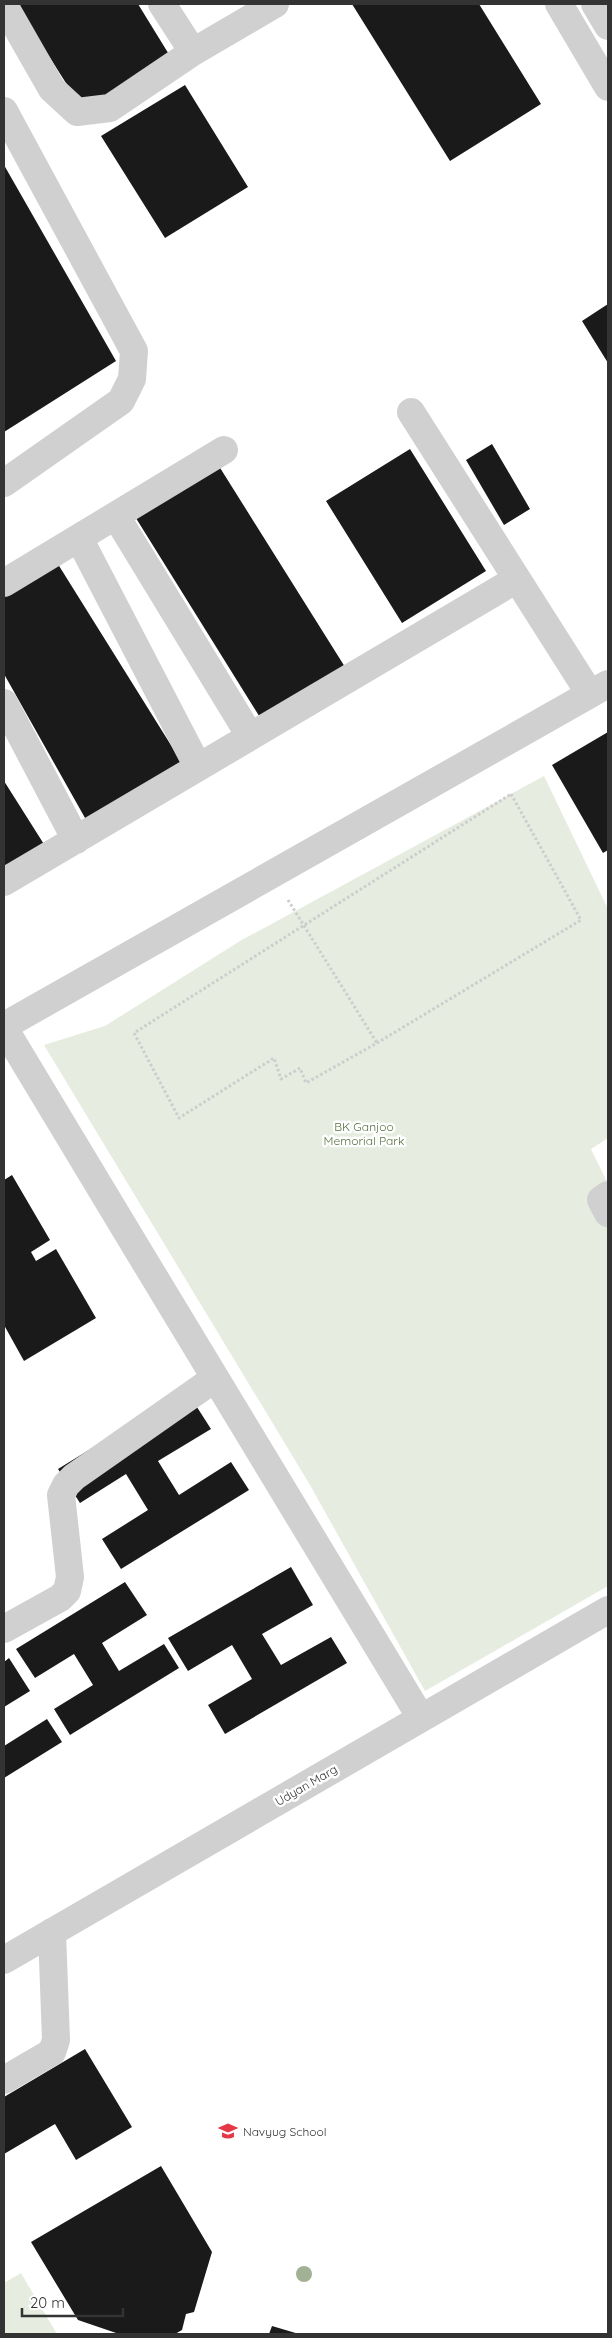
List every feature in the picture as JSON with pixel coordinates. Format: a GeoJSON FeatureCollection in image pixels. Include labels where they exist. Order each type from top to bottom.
{"type":"FeatureCollection","features":[{"type":"Feature","properties":{"kind":"street"},"geometry":{"type":"LineString","coordinates":[[4,4],[52,89],[77,112],[110,108],[193,52],[275,4]]}},
{"type":"Feature","properties":{"kind":"street"},"geometry":{"type":"LineString","coordinates":[[162,4],[193,52]]}},
{"type":"Feature","properties":{"kind":"street"},"geometry":{"type":"LineString","coordinates":[[559,4],[608,87]]}},
{"type":"Feature","properties":{"kind":"street"},"geometry":{"type":"LineString","coordinates":[[595,4],[608,26]]}},
{"type":"Feature","properties":{"kind":"street"},"geometry":{"type":"LineString","coordinates":[[4,111],[134,351],[132,379],[121,401],[4,483]]}},
{"type":"Feature","properties":{"kind":"street"},"geometry":{"type":"LineString","coordinates":[[411,412],[517,578],[599,689],[4,1027],[169,1301],[214,1380],[421,1718]]}},
{"type":"Feature","properties":{"kind":"street"},"geometry":{"type":"LineString","coordinates":[[4,583],[224,450]]}},
{"type":"Feature","properties":{"kind":"street"},"geometry":{"type":"LineString","coordinates":[[116,516],[250,736]]}},
{"type":"Feature","properties":{"kind":"street"},"geometry":{"type":"LineString","coordinates":[[79,538],[198,768]]}},
{"type":"Feature","properties":{"kind":"street"},"geometry":{"type":"LineString","coordinates":[[4,882],[517,578]]}},
{"type":"Feature","properties":{"kind":"street"},"geometry":{"type":"LineString","coordinates":[[4,703],[76,840]]}},
{"type":"Feature","properties":{"kind":"street"},"geometry":{"type":"LineString","coordinates":[[608,1195],[601,1200],[608,1212]]}},
{"type":"Feature","properties":{"kind":"street"},"geometry":{"type":"LineString","coordinates":[[4,1629],[60,1598],[67,1591],[70,1578],[61,1495],[66,1485],[74,1477],[214,1380]]}},
{"type":"Feature","properties":{"kind":"street","name":"Udyan Marg"},"geometry":{"type":"LineString","coordinates":[[4,1960],[608,1610]]}},
{"type":"Feature","properties":{"kind":"street"},"geometry":{"type":"LineString","coordinates":[[4,2080],[52,2052],[56,2040],[52,1932]]}},
{"type":"Feature","properties":{"kind":"path"},"geometry":{"type":"LineString","coordinates":[[511,794],[581,920],[377,1043],[306,1083],[300,1068],[281,1079],[274,1058],[179,1118],[134,1034],[511,794]]}},
{"type":"Feature","properties":{"kind":"path"},"geometry":{"type":"LineString","coordinates":[[272,874],[377,1043]]}},
{"type":"Feature","properties":{"kind":"green space","name":"BK Ganjoo Memorial Park"},"geometry":{"type":"Polygon","coordinates":[[[544,776],[608,909],[608,1138],[591,1149],[608,1184],[608,1586],[425,1691],[310,1485],[44,1045],[105,1026],[240,941],[544,776]]]}},
{"type":"Feature","properties":{"kind":"green space"},"geometry":{"type":"Polygon","coordinates":[[[21,2273],[57,2334],[4,2334],[4,2283],[21,2273]]]}},
{"type":"Feature","properties":{"kind":"building"},"geometry":{"type":"Polygon","coordinates":[[[16,4],[138,4],[170,56],[83,110],[16,4]]]}},
{"type":"Feature","properties":{"kind":"building"},"geometry":{"type":"Polygon","coordinates":[[[352,4],[479,4],[541,104],[450,161],[352,4]]]}},
{"type":"Feature","properties":{"kind":"building"},"geometry":{"type":"Polygon","coordinates":[[[185,85],[248,187],[165,238],[101,136],[185,85]]]}},
{"type":"Feature","properties":{"kind":"building"},"geometry":{"type":"Polygon","coordinates":[[[4,165],[116,361],[4,432],[4,165]]]}},
{"type":"Feature","properties":{"kind":"building"},"geometry":{"type":"Polygon","coordinates":[[[608,304],[608,363],[582,321],[608,304]]]}},
{"type":"Feature","properties":{"kind":"building"},"geometry":{"type":"Polygon","coordinates":[[[492,444],[530,509],[504,525],[466,460],[492,444]]]}},
{"type":"Feature","properties":{"kind":"building"},"geometry":{"type":"Polygon","coordinates":[[[410,449],[486,571],[402,623],[326,501],[410,449]]]}},
{"type":"Feature","properties":{"kind":"building"},"geometry":{"type":"Polygon","coordinates":[[[217,463],[345,667],[261,719],[134,515],[217,463]]]}},
{"type":"Feature","properties":{"kind":"building"},"geometry":{"type":"Polygon","coordinates":[[[56,561],[184,766],[89,825],[4,674],[4,594],[56,561]]]}},
{"type":"Feature","properties":{"kind":"building"},"geometry":{"type":"Polygon","coordinates":[[[608,732],[608,850],[603,853],[552,765],[608,732]]]}},
{"type":"Feature","properties":{"kind":"building"},"geometry":{"type":"Polygon","coordinates":[[[4,781],[47,849],[4,875],[4,781]]]}},
{"type":"Feature","properties":{"kind":"building"},"geometry":{"type":"Polygon","coordinates":[[[12,1175],[50,1240],[31,1252],[36,1261],[56,1249],[96,1318],[24,1361],[4,1325],[4,1180],[12,1175]]]}},
{"type":"Feature","properties":{"kind":"building"},"geometry":{"type":"Polygon","coordinates":[[[186,1390],[211,1429],[158,1461],[179,1495],[231,1462],[249,1490],[121,1569],[102,1539],[148,1510],[126,1474],[80,1503],[58,1469],[186,1390]]]}},
{"type":"Feature","properties":{"kind":"building"},"geometry":{"type":"Polygon","coordinates":[[[291,1567],[313,1605],[262,1634],[281,1665],[331,1637],[347,1663],[225,1734],[208,1705],[252,1679],[232,1645],[188,1671],[168,1638],[291,1567]]]}},
{"type":"Feature","properties":{"kind":"building"},"geometry":{"type":"Polygon","coordinates":[[[125,1582],[147,1615],[102,1643],[119,1671],[164,1644],[179,1668],[70,1735],[54,1709],[93,1685],[74,1654],[35,1678],[16,1649],[125,1582]]]}},
{"type":"Feature","properties":{"kind":"building"},"geometry":{"type":"Polygon","coordinates":[[[9,1658],[30,1691],[4,1707],[4,1662],[9,1658]]]}},
{"type":"Feature","properties":{"kind":"building"},"geometry":{"type":"Polygon","coordinates":[[[47,1719],[62,1742],[4,1778],[4,1746],[47,1719]]]}},
{"type":"Feature","properties":{"kind":"building"},"geometry":{"type":"Polygon","coordinates":[[[85,2049],[132,2127],[76,2160],[55,2124],[4,2154],[4,2097],[85,2049]]]}},
{"type":"Feature","properties":{"kind":"building"},"geometry":{"type":"Polygon","coordinates":[[[161,2166],[212,2252],[194,2312],[186,2314],[182,2330],[175,2334],[119,2334],[78,2320],[31,2242],[161,2166]]]}},
{"type":"Feature","properties":{"kind":"building"},"geometry":{"type":"Polygon","coordinates":[[[272,2326],[299,2334],[269,2334],[272,2326]]]}},
{"type":"Feature","properties":{"kind":"place","name":"Navyug School"},"geometry":{"type":"Point","coordinates":[228,2131]}}]}
